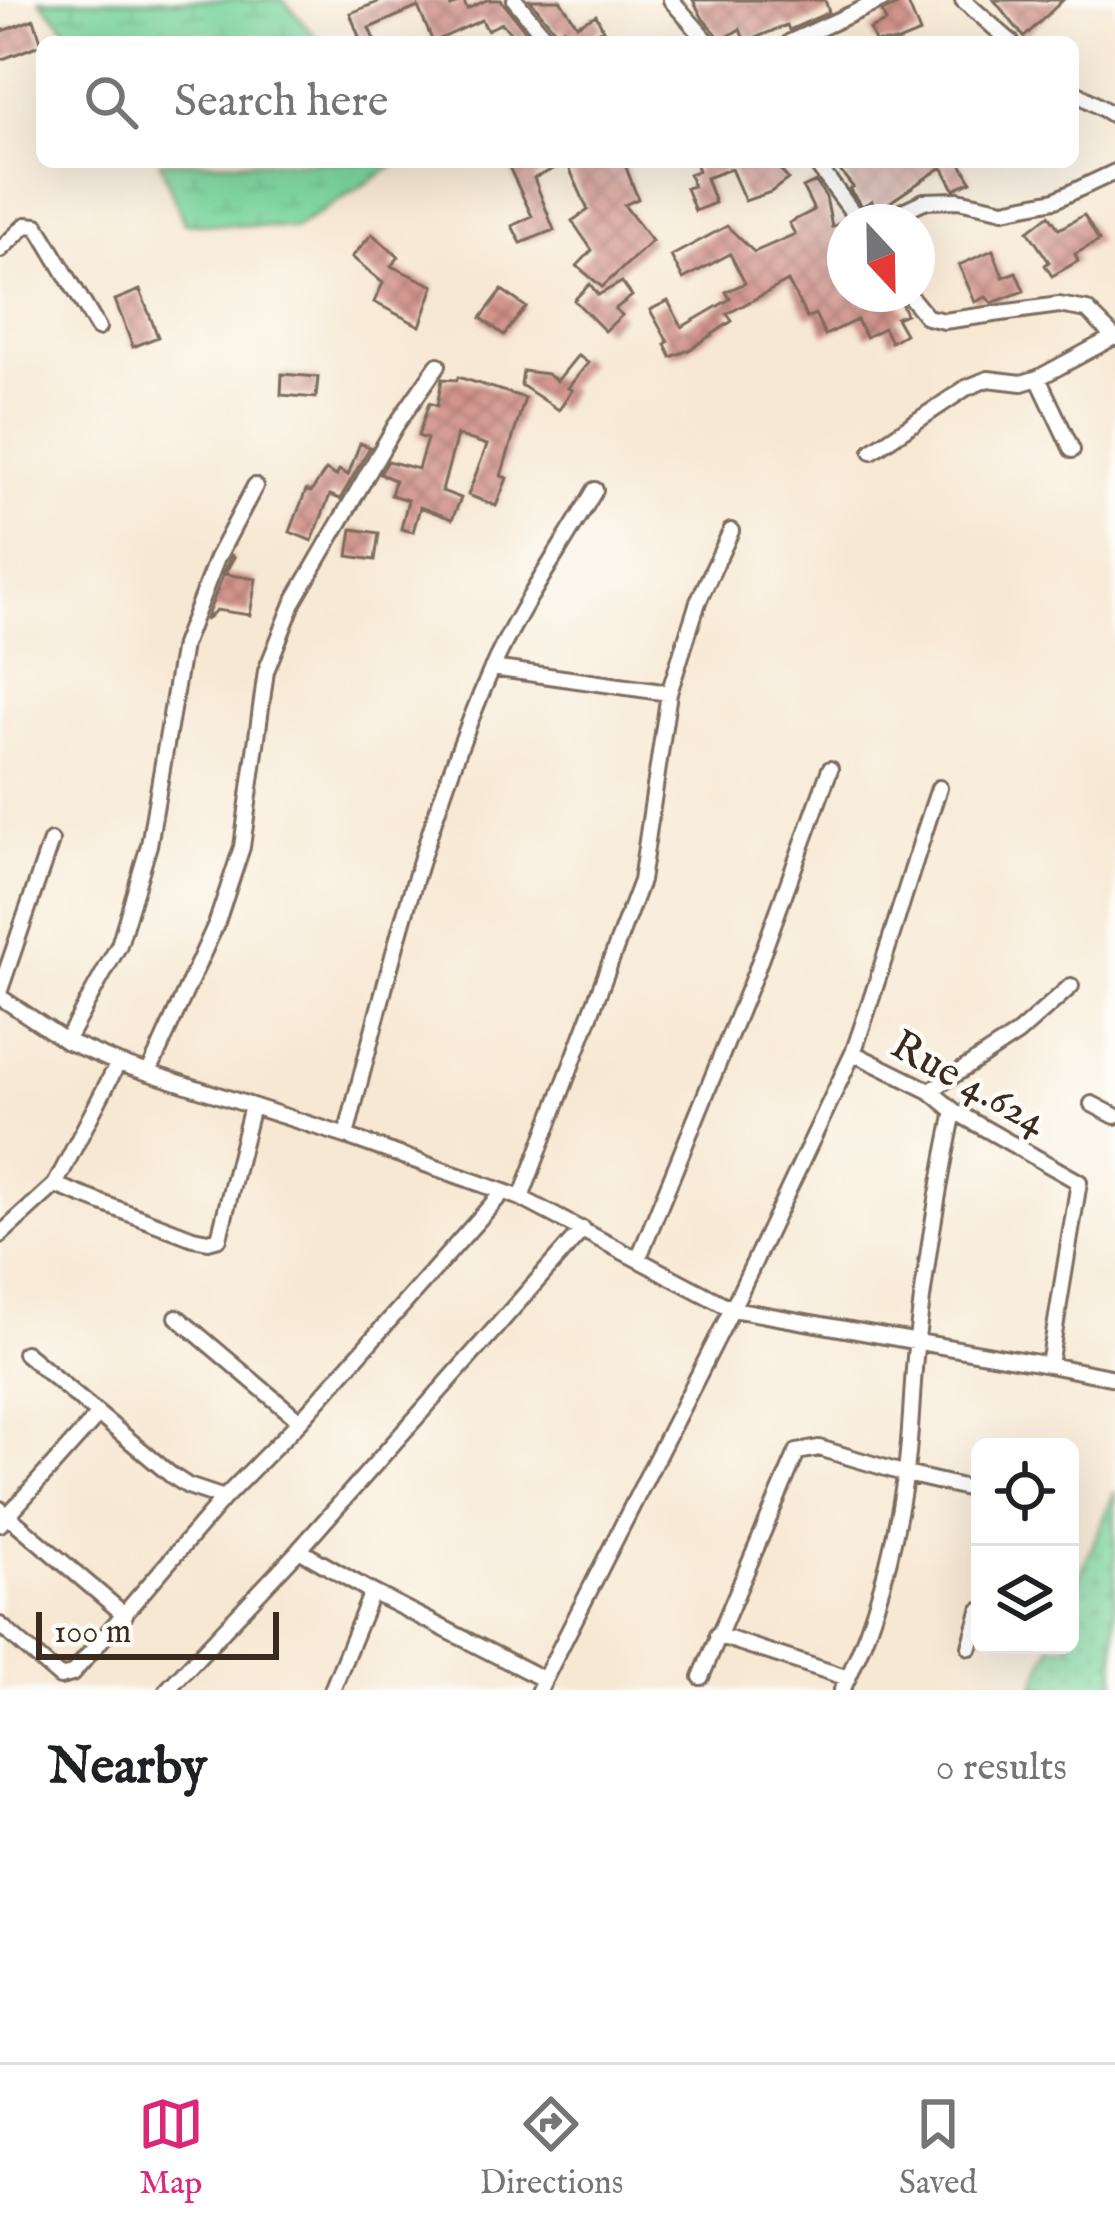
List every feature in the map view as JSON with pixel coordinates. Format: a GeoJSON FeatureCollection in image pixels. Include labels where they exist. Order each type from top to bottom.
{"type":"FeatureCollection","features":[{"type":"Feature","properties":{"kind":"street"},"geometry":{"type":"LineString","coordinates":[[515,0],[544,36]]}},
{"type":"Feature","properties":{"kind":"street"},"geometry":{"type":"LineString","coordinates":[[671,0],[703,36]]}},
{"type":"Feature","properties":{"kind":"street"},"geometry":{"type":"LineString","coordinates":[[803,36],[882,0]]}},
{"type":"Feature","properties":{"kind":"street"},"geometry":{"type":"LineString","coordinates":[[963,0],[1004,36]]}},
{"type":"Feature","properties":{"kind":"street"},"geometry":{"type":"LineString","coordinates":[[1079,95],[1115,116]]}},
{"type":"Feature","properties":{"kind":"street"},"geometry":{"type":"LineString","coordinates":[[820,168],[846,204]]}},
{"type":"Feature","properties":{"kind":"street"},"geometry":{"type":"LineString","coordinates":[[920,204],[958,200],[1004,210],[1055,200],[1115,172]]}},
{"type":"Feature","properties":{"kind":"street"},"geometry":{"type":"LineString","coordinates":[[0,250],[26,226],[37,226],[98,328]]}},
{"type":"Feature","properties":{"kind":"street"},"geometry":{"type":"LineString","coordinates":[[872,452],[966,388],[988,379],[1022,382],[1038,378],[1114,337],[1087,310],[1059,305],[944,321],[924,312]]}},
{"type":"Feature","properties":{"kind":"street"},"geometry":{"type":"LineString","coordinates":[[149,1072],[218,922],[242,847],[266,671],[280,636],[294,602],[396,425],[438,365]]}},
{"type":"Feature","properties":{"kind":"street"},"geometry":{"type":"LineString","coordinates":[[1038,378],[1072,450]]}},
{"type":"Feature","properties":{"kind":"street"},"geometry":{"type":"LineString","coordinates":[[66,1041],[119,945],[149,845],[183,645],[217,558],[255,486]]}},
{"type":"Feature","properties":{"kind":"street"},"geometry":{"type":"LineString","coordinates":[[346,1136],[406,902],[492,668],[596,490]]}},
{"type":"Feature","properties":{"kind":"street"},"geometry":{"type":"LineString","coordinates":[[521,1198],[641,881],[669,694],[698,602],[731,531]]}},
{"type":"Feature","properties":{"kind":"street"},"geometry":{"type":"LineString","coordinates":[[492,668],[669,694]]}},
{"type":"Feature","properties":{"kind":"street"},"geometry":{"type":"LineString","coordinates":[[639,1258],[756,971],[830,769]]}},
{"type":"Feature","properties":{"kind":"street"},"geometry":{"type":"LineString","coordinates":[[853,1053],[939,788]]}},
{"type":"Feature","properties":{"kind":"street"},"geometry":{"type":"LineString","coordinates":[[51,841],[0,993],[66,1041],[118,1063],[521,1198],[732,1309],[1115,1378]]}},
{"type":"Feature","properties":{"kind":"street"},"geometry":{"type":"LineString","coordinates":[[930,1091],[1017,1034],[1071,986]]}},
{"type":"Feature","properties":{"kind":"street","name":"Rue 4.624"},"geometry":{"type":"LineString","coordinates":[[541,1685],[732,1309],[853,1053],[930,1091],[954,1111],[1079,1182],[1049,1364]]}},
{"type":"Feature","properties":{"kind":"street"},"geometry":{"type":"LineString","coordinates":[[0,1235],[56,1185],[118,1063]]}},
{"type":"Feature","properties":{"kind":"street"},"geometry":{"type":"LineString","coordinates":[[1092,1105],[1115,1116]]}},
{"type":"Feature","properties":{"kind":"street"},"geometry":{"type":"LineString","coordinates":[[56,1185],[193,1238],[219,1238],[252,1106]]}},
{"type":"Feature","properties":{"kind":"street"},"geometry":{"type":"LineString","coordinates":[[717,1635],[845,1684],[892,1545],[906,1474],[934,1206],[954,1111]]}},
{"type":"Feature","properties":{"kind":"street"},"geometry":{"type":"LineString","coordinates":[[0,1625],[66,1678],[503,1192]]}},
{"type":"Feature","properties":{"kind":"street"},"geometry":{"type":"LineString","coordinates":[[167,1690],[299,1550],[583,1229]]}},
{"type":"Feature","properties":{"kind":"street"},"geometry":{"type":"LineString","coordinates":[[177,1317],[300,1420]]}},
{"type":"Feature","properties":{"kind":"street"},"geometry":{"type":"LineString","coordinates":[[25,1354],[171,1475],[224,1498]]}},
{"type":"Feature","properties":{"kind":"street"},"geometry":{"type":"LineString","coordinates":[[98,1414],[2,1516],[125,1615]]}},
{"type":"Feature","properties":{"kind":"street"},"geometry":{"type":"LineString","coordinates":[[701,1677],[797,1452],[819,1448],[971,1489]]}},
{"type":"Feature","properties":{"kind":"street"},"geometry":{"type":"LineString","coordinates":[[299,1550],[541,1685]]}},
{"type":"Feature","properties":{"kind":"street"},"geometry":{"type":"LineString","coordinates":[[332,1690],[372,1592]]}},
{"type":"Feature","properties":{"kind":"green space"},"geometry":{"type":"Polygon","coordinates":[[[40,0],[283,0],[316,36],[73,36],[40,0]]]}},
{"type":"Feature","properties":{"kind":"green space"},"geometry":{"type":"Polygon","coordinates":[[[162,168],[390,168],[295,228],[184,223],[162,168]]]}},
{"type":"Feature","properties":{"kind":"green space"},"geometry":{"type":"Polygon","coordinates":[[[1115,1491],[1115,1690],[1033,1690],[1047,1654],[1079,1654],[1079,1578],[1115,1491]]]}},
{"type":"Feature","properties":{"kind":"building"},"geometry":{"type":"Polygon","coordinates":[[[383,0],[448,0],[451,7],[463,0],[467,9],[501,0],[529,36],[513,36],[502,23],[487,30],[482,20],[446,36],[430,36],[418,7],[369,28],[372,36],[359,36],[350,13],[383,0]]]}},
{"type":"Feature","properties":{"kind":"building"},"geometry":{"type":"Polygon","coordinates":[[[530,0],[560,0],[577,25],[596,15],[603,29],[594,36],[566,36],[563,29],[557,33],[530,0]]]}},
{"type":"Feature","properties":{"kind":"building"},"geometry":{"type":"Polygon","coordinates":[[[693,0],[825,0],[829,12],[789,30],[787,25],[760,36],[743,36],[740,29],[718,36],[693,0]]]}},
{"type":"Feature","properties":{"kind":"building"},"geometry":{"type":"Polygon","coordinates":[[[994,0],[1063,0],[1025,36],[994,0]]]}},
{"type":"Feature","properties":{"kind":"building"},"geometry":{"type":"Polygon","coordinates":[[[907,1],[920,33],[873,36],[870,29],[886,22],[882,12],[907,1]]]}},
{"type":"Feature","properties":{"kind":"building"},"geometry":{"type":"Polygon","coordinates":[[[34,19],[39,36],[36,46],[0,60],[0,32],[34,19]]]}},
{"type":"Feature","properties":{"kind":"building"},"geometry":{"type":"Polygon","coordinates":[[[509,168],[556,168],[534,178],[554,230],[521,243],[512,226],[532,216],[509,168]]]}},
{"type":"Feature","properties":{"kind":"building"},"geometry":{"type":"Polygon","coordinates":[[[569,168],[626,168],[638,199],[624,205],[652,241],[602,287],[577,266],[592,250],[572,221],[588,210],[569,168]]]}},
{"type":"Feature","properties":{"kind":"building"},"geometry":{"type":"Polygon","coordinates":[[[697,168],[779,168],[788,179],[771,192],[745,201],[731,169],[706,178],[715,203],[695,211],[686,188],[693,186],[689,174],[697,168]]]}},
{"type":"Feature","properties":{"kind":"building"},"geometry":{"type":"Polygon","coordinates":[[[838,168],[941,168],[887,204],[860,204],[849,189],[853,187],[838,168]]]}},
{"type":"Feature","properties":{"kind":"building"},"geometry":{"type":"Polygon","coordinates":[[[943,168],[963,168],[971,181],[954,189],[943,168]]]}},
{"type":"Feature","properties":{"kind":"building"},"geometry":{"type":"Polygon","coordinates":[[[816,182],[827,204],[827,312],[905,312],[896,318],[905,334],[891,342],[884,328],[866,337],[857,320],[825,335],[815,314],[807,318],[788,281],[727,314],[732,321],[671,357],[650,310],[668,301],[682,327],[730,299],[726,292],[745,283],[730,254],[683,279],[671,256],[727,226],[754,252],[795,234],[789,223],[814,210],[803,188],[816,182]]]}},
{"type":"Feature","properties":{"kind":"building"},"geometry":{"type":"Polygon","coordinates":[[[1049,215],[1059,229],[1084,215],[1099,241],[1075,254],[1078,261],[1052,276],[1045,265],[1049,262],[1028,231],[1049,215]]]}},
{"type":"Feature","properties":{"kind":"building"},"geometry":{"type":"Polygon","coordinates":[[[372,234],[399,257],[391,266],[434,286],[420,326],[374,302],[383,283],[352,257],[372,234]]]}},
{"type":"Feature","properties":{"kind":"building"},"geometry":{"type":"Polygon","coordinates":[[[993,250],[1003,277],[1016,272],[1024,291],[992,303],[986,297],[975,302],[959,265],[993,250]]]}},
{"type":"Feature","properties":{"kind":"building"},"geometry":{"type":"Polygon","coordinates":[[[622,282],[632,296],[615,309],[622,315],[605,331],[574,300],[590,284],[598,295],[622,282]]]}},
{"type":"Feature","properties":{"kind":"building"},"geometry":{"type":"Polygon","coordinates":[[[140,290],[158,337],[133,347],[115,300],[140,290]]]}},
{"type":"Feature","properties":{"kind":"building"},"geometry":{"type":"Polygon","coordinates":[[[502,290],[526,307],[504,335],[481,318],[502,290]]]}},
{"type":"Feature","properties":{"kind":"building"},"geometry":{"type":"Polygon","coordinates":[[[578,355],[588,363],[568,388],[572,390],[559,410],[521,385],[523,371],[547,374],[557,381],[578,355]]]}},
{"type":"Feature","properties":{"kind":"building"},"geometry":{"type":"Polygon","coordinates":[[[282,374],[318,377],[316,398],[281,395],[282,374]]]}},
{"type":"Feature","properties":{"kind":"building"},"geometry":{"type":"Polygon","coordinates":[[[458,377],[525,398],[501,476],[507,478],[496,506],[468,495],[487,445],[457,435],[442,491],[461,498],[452,519],[420,507],[413,532],[401,529],[408,500],[391,495],[395,480],[380,474],[388,461],[418,469],[427,439],[418,436],[429,403],[437,406],[442,379],[458,377]]]}},
{"type":"Feature","properties":{"kind":"building"},"geometry":{"type":"Polygon","coordinates":[[[360,443],[370,447],[340,499],[330,495],[312,541],[290,532],[306,490],[311,492],[326,470],[336,476],[339,470],[348,475],[360,443]]]}},
{"type":"Feature","properties":{"kind":"building"},"geometry":{"type":"Polygon","coordinates":[[[352,529],[379,533],[375,560],[348,556],[352,529]]]}},
{"type":"Feature","properties":{"kind":"building"},"geometry":{"type":"Polygon","coordinates":[[[231,555],[225,574],[256,579],[250,615],[216,610],[205,621],[231,555]]]}}]}
